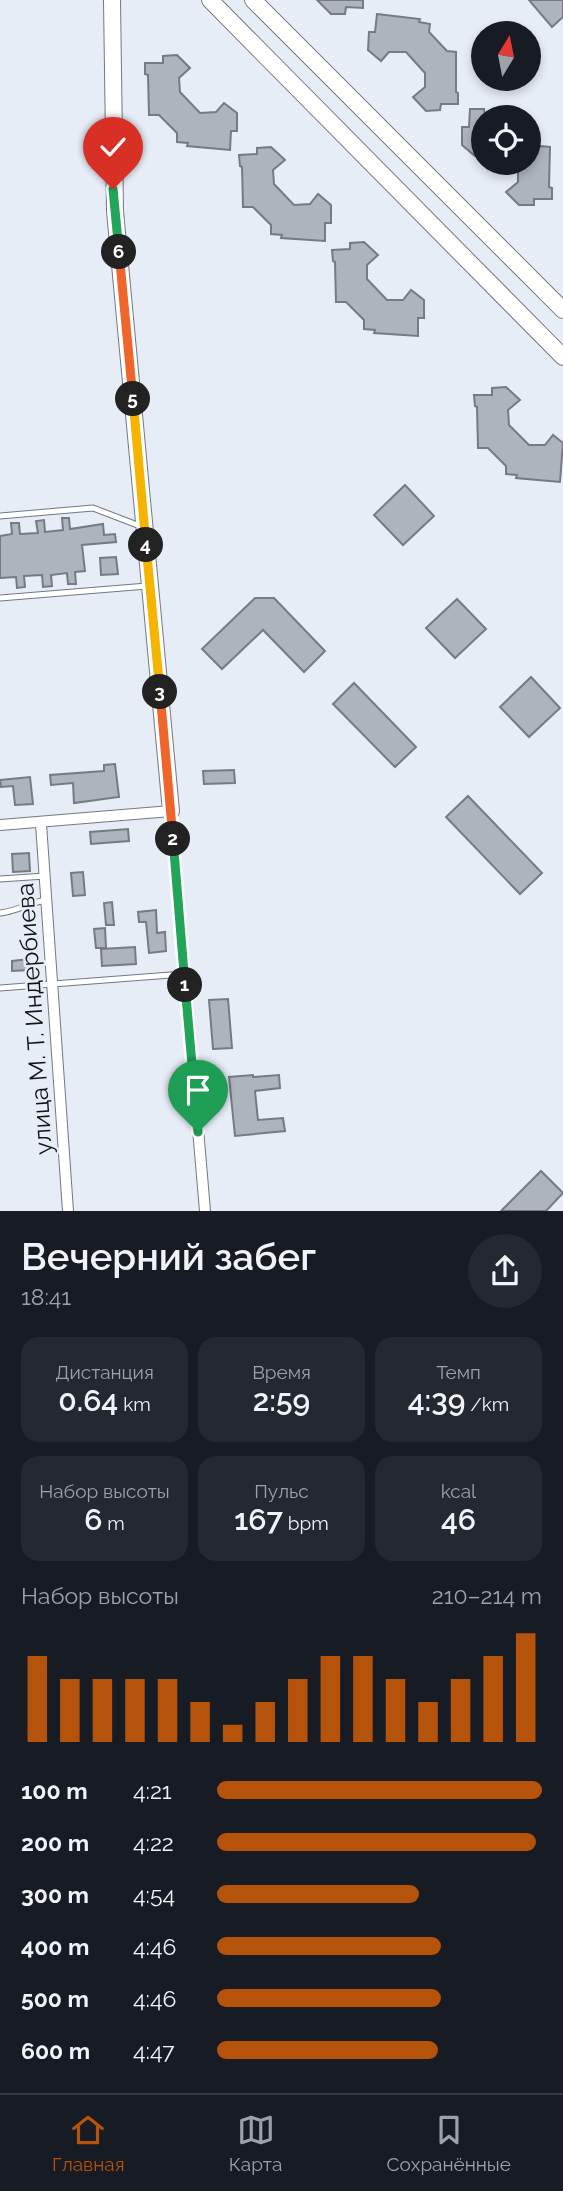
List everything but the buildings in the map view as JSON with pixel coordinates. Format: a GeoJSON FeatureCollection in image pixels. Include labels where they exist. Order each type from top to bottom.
{"type":"FeatureCollection","features":[{"type":"Feature","properties":{"kind":"main road"},"geometry":{"type":"LineString","coordinates":[[112,0],[113,189],[171,811]]}},
{"type":"Feature","properties":{"kind":"main road"},"geometry":{"type":"LineString","coordinates":[[210,0],[563,357]]}},
{"type":"Feature","properties":{"kind":"main road"},"geometry":{"type":"LineString","coordinates":[[253,0],[563,310]]}},
{"type":"Feature","properties":{"kind":"street"},"geometry":{"type":"LineString","coordinates":[[0,825],[41,824],[171,811],[205,1211]]}},
{"type":"Feature","properties":{"kind":"street","name":"улица М. Т. Индербиева"},"geometry":{"type":"LineString","coordinates":[[41,824],[68,1211]]}},
{"type":"Feature","properties":{"kind":"lane"},"geometry":{"type":"LineString","coordinates":[[0,516],[93,508],[145,528]]}},
{"type":"Feature","properties":{"kind":"lane"},"geometry":{"type":"LineString","coordinates":[[0,598],[150,586]]}},
{"type":"Feature","properties":{"kind":"lane"},"geometry":{"type":"LineString","coordinates":[[0,879],[45,876]]}},
{"type":"Feature","properties":{"kind":"lane"},"geometry":{"type":"LineString","coordinates":[[0,913],[47,900]]}},
{"type":"Feature","properties":{"kind":"lane"},"geometry":{"type":"LineString","coordinates":[[0,988],[184,974]]}},
{"type":"Feature","properties":{"kind":"route"},"geometry":{"type":"LineString","coordinates":[[113,189],[198,1132]]}}]}
